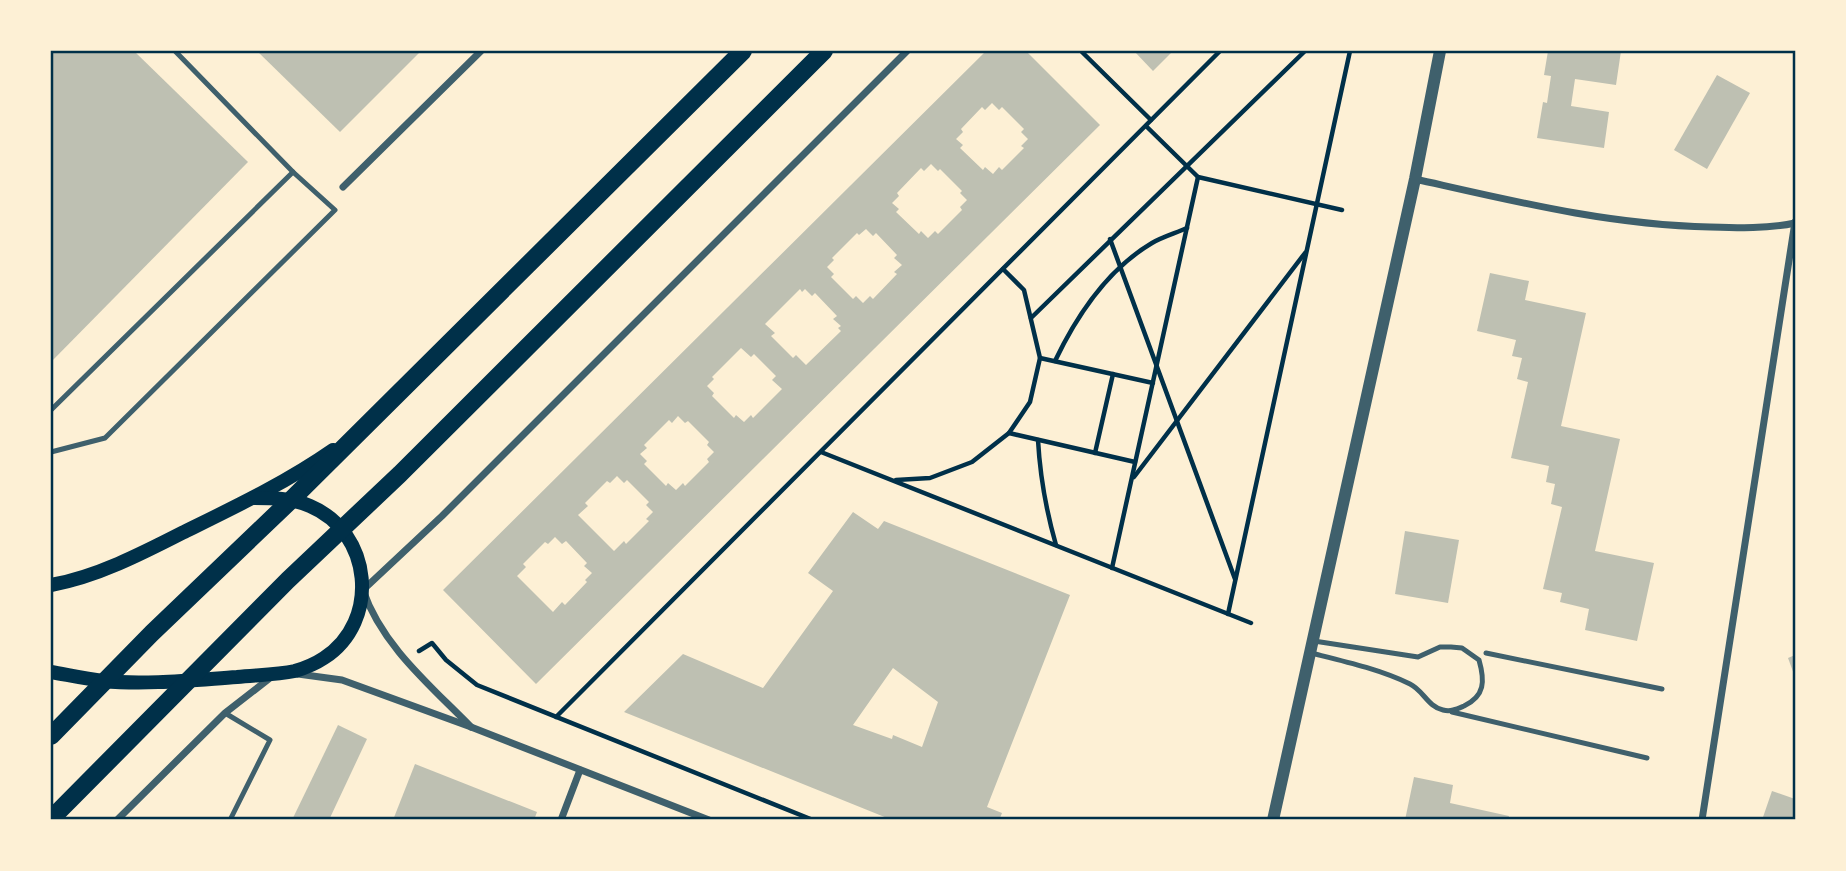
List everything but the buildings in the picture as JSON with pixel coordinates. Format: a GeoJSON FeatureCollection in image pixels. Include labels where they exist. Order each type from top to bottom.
{"type":"FeatureCollection","features":[{"type":"Feature","properties":{"kind":"main road"},"geometry":{"type":"LineString","coordinates":[[51,736],[152,633],[291,500],[743,51]]}},
{"type":"Feature","properties":{"kind":"main road"},"geometry":{"type":"LineString","coordinates":[[51,819],[824,51]]}},
{"type":"Feature","properties":{"kind":"main road"},"geometry":{"type":"LineString","coordinates":[[51,585],[131,558],[253,498],[305,470],[357,433]]}},
{"type":"Feature","properties":{"kind":"main road"},"geometry":{"type":"LineString","coordinates":[[51,672],[106,681],[187,681],[281,673],[312,665],[338,647],[356,620],[363,590],[358,557],[342,529],[328,516],[291,500],[253,498]]}},
{"type":"Feature","properties":{"kind":"street"},"geometry":{"type":"LineString","coordinates":[[343,187],[481,51]]}},
{"type":"Feature","properties":{"kind":"street"},"geometry":{"type":"LineString","coordinates":[[471,727],[389,641],[363,590],[452,506],[908,51]]}},
{"type":"Feature","properties":{"kind":"street"},"geometry":{"type":"LineString","coordinates":[[1273,820],[1415,179],[1440,51]]}},
{"type":"Feature","properties":{"kind":"street"},"geometry":{"type":"LineString","coordinates":[[1415,179],[1567,213],[1663,226],[1771,228],[1795,223],[1702,820]]}},
{"type":"Feature","properties":{"kind":"street"},"geometry":{"type":"LineString","coordinates":[[117,820],[225,713],[263,682],[281,673],[314,674],[342,680],[709,820]]}},
{"type":"Feature","properties":{"kind":"street"},"geometry":{"type":"LineString","coordinates":[[561,820],[580,770]]}},
{"type":"Feature","properties":{"kind":"lane"},"geometry":{"type":"LineString","coordinates":[[51,452],[105,438],[335,210],[293,172],[175,51]]}},
{"type":"Feature","properties":{"kind":"lane"},"geometry":{"type":"LineString","coordinates":[[51,410],[293,172]]}},
{"type":"Feature","properties":{"kind":"lane"},"geometry":{"type":"LineString","coordinates":[[1310,646],[1418,657],[1440,647],[1462,648],[1479,660],[1483,682],[1474,701],[1453,711],[1443,710]]}},
{"type":"Feature","properties":{"kind":"lane"},"geometry":{"type":"LineString","coordinates":[[1310,646],[1410,684],[1420,690],[1431,705],[1443,710],[1647,758]]}},
{"type":"Feature","properties":{"kind":"lane"},"geometry":{"type":"LineString","coordinates":[[1486,653],[1662,690]]}},
{"type":"Feature","properties":{"kind":"lane"},"geometry":{"type":"LineString","coordinates":[[225,713],[270,740],[230,820]]}},
{"type":"Feature","properties":{"kind":"path"},"geometry":{"type":"LineString","coordinates":[[1081,51],[1151,120]]}},
{"type":"Feature","properties":{"kind":"path"},"geometry":{"type":"LineString","coordinates":[[555,717],[1220,51]]}},
{"type":"Feature","properties":{"kind":"path"},"geometry":{"type":"LineString","coordinates":[[1031,318],[1305,51]]}},
{"type":"Feature","properties":{"kind":"path"},"geometry":{"type":"LineString","coordinates":[[1228,614],[1350,51]]}},
{"type":"Feature","properties":{"kind":"path"},"geometry":{"type":"LineString","coordinates":[[1146,125],[1198,177],[1342,210]]}},
{"type":"Feature","properties":{"kind":"path"},"geometry":{"type":"LineString","coordinates":[[1112,568],[1198,177]]}},
{"type":"Feature","properties":{"kind":"path"},"geometry":{"type":"LineString","coordinates":[[1055,361],[1069,331],[1092,298],[1121,268],[1151,243],[1187,228]]}},
{"type":"Feature","properties":{"kind":"path"},"geometry":{"type":"LineString","coordinates":[[1110,239],[1235,580]]}},
{"type":"Feature","properties":{"kind":"path"},"geometry":{"type":"LineString","coordinates":[[1131,480],[1307,251]]}},
{"type":"Feature","properties":{"kind":"path"},"geometry":{"type":"LineString","coordinates":[[891,480],[930,478],[972,462],[1009,433],[1030,402],[1040,358],[1024,290],[1003,269]]}},
{"type":"Feature","properties":{"kind":"path"},"geometry":{"type":"LineString","coordinates":[[1040,358],[1153,383]]}},
{"type":"Feature","properties":{"kind":"path"},"geometry":{"type":"LineString","coordinates":[[1095,453],[1113,374]]}},
{"type":"Feature","properties":{"kind":"path"},"geometry":{"type":"LineString","coordinates":[[1009,433],[1135,462]]}},
{"type":"Feature","properties":{"kind":"path"},"geometry":{"type":"LineString","coordinates":[[1038,440],[1046,510],[1056,546]]}},
{"type":"Feature","properties":{"kind":"path"},"geometry":{"type":"LineString","coordinates":[[821,452],[1251,624]]}},
{"type":"Feature","properties":{"kind":"path"},"geometry":{"type":"LineString","coordinates":[[418,652],[432,643],[446,660],[477,685],[813,820]]}}]}
